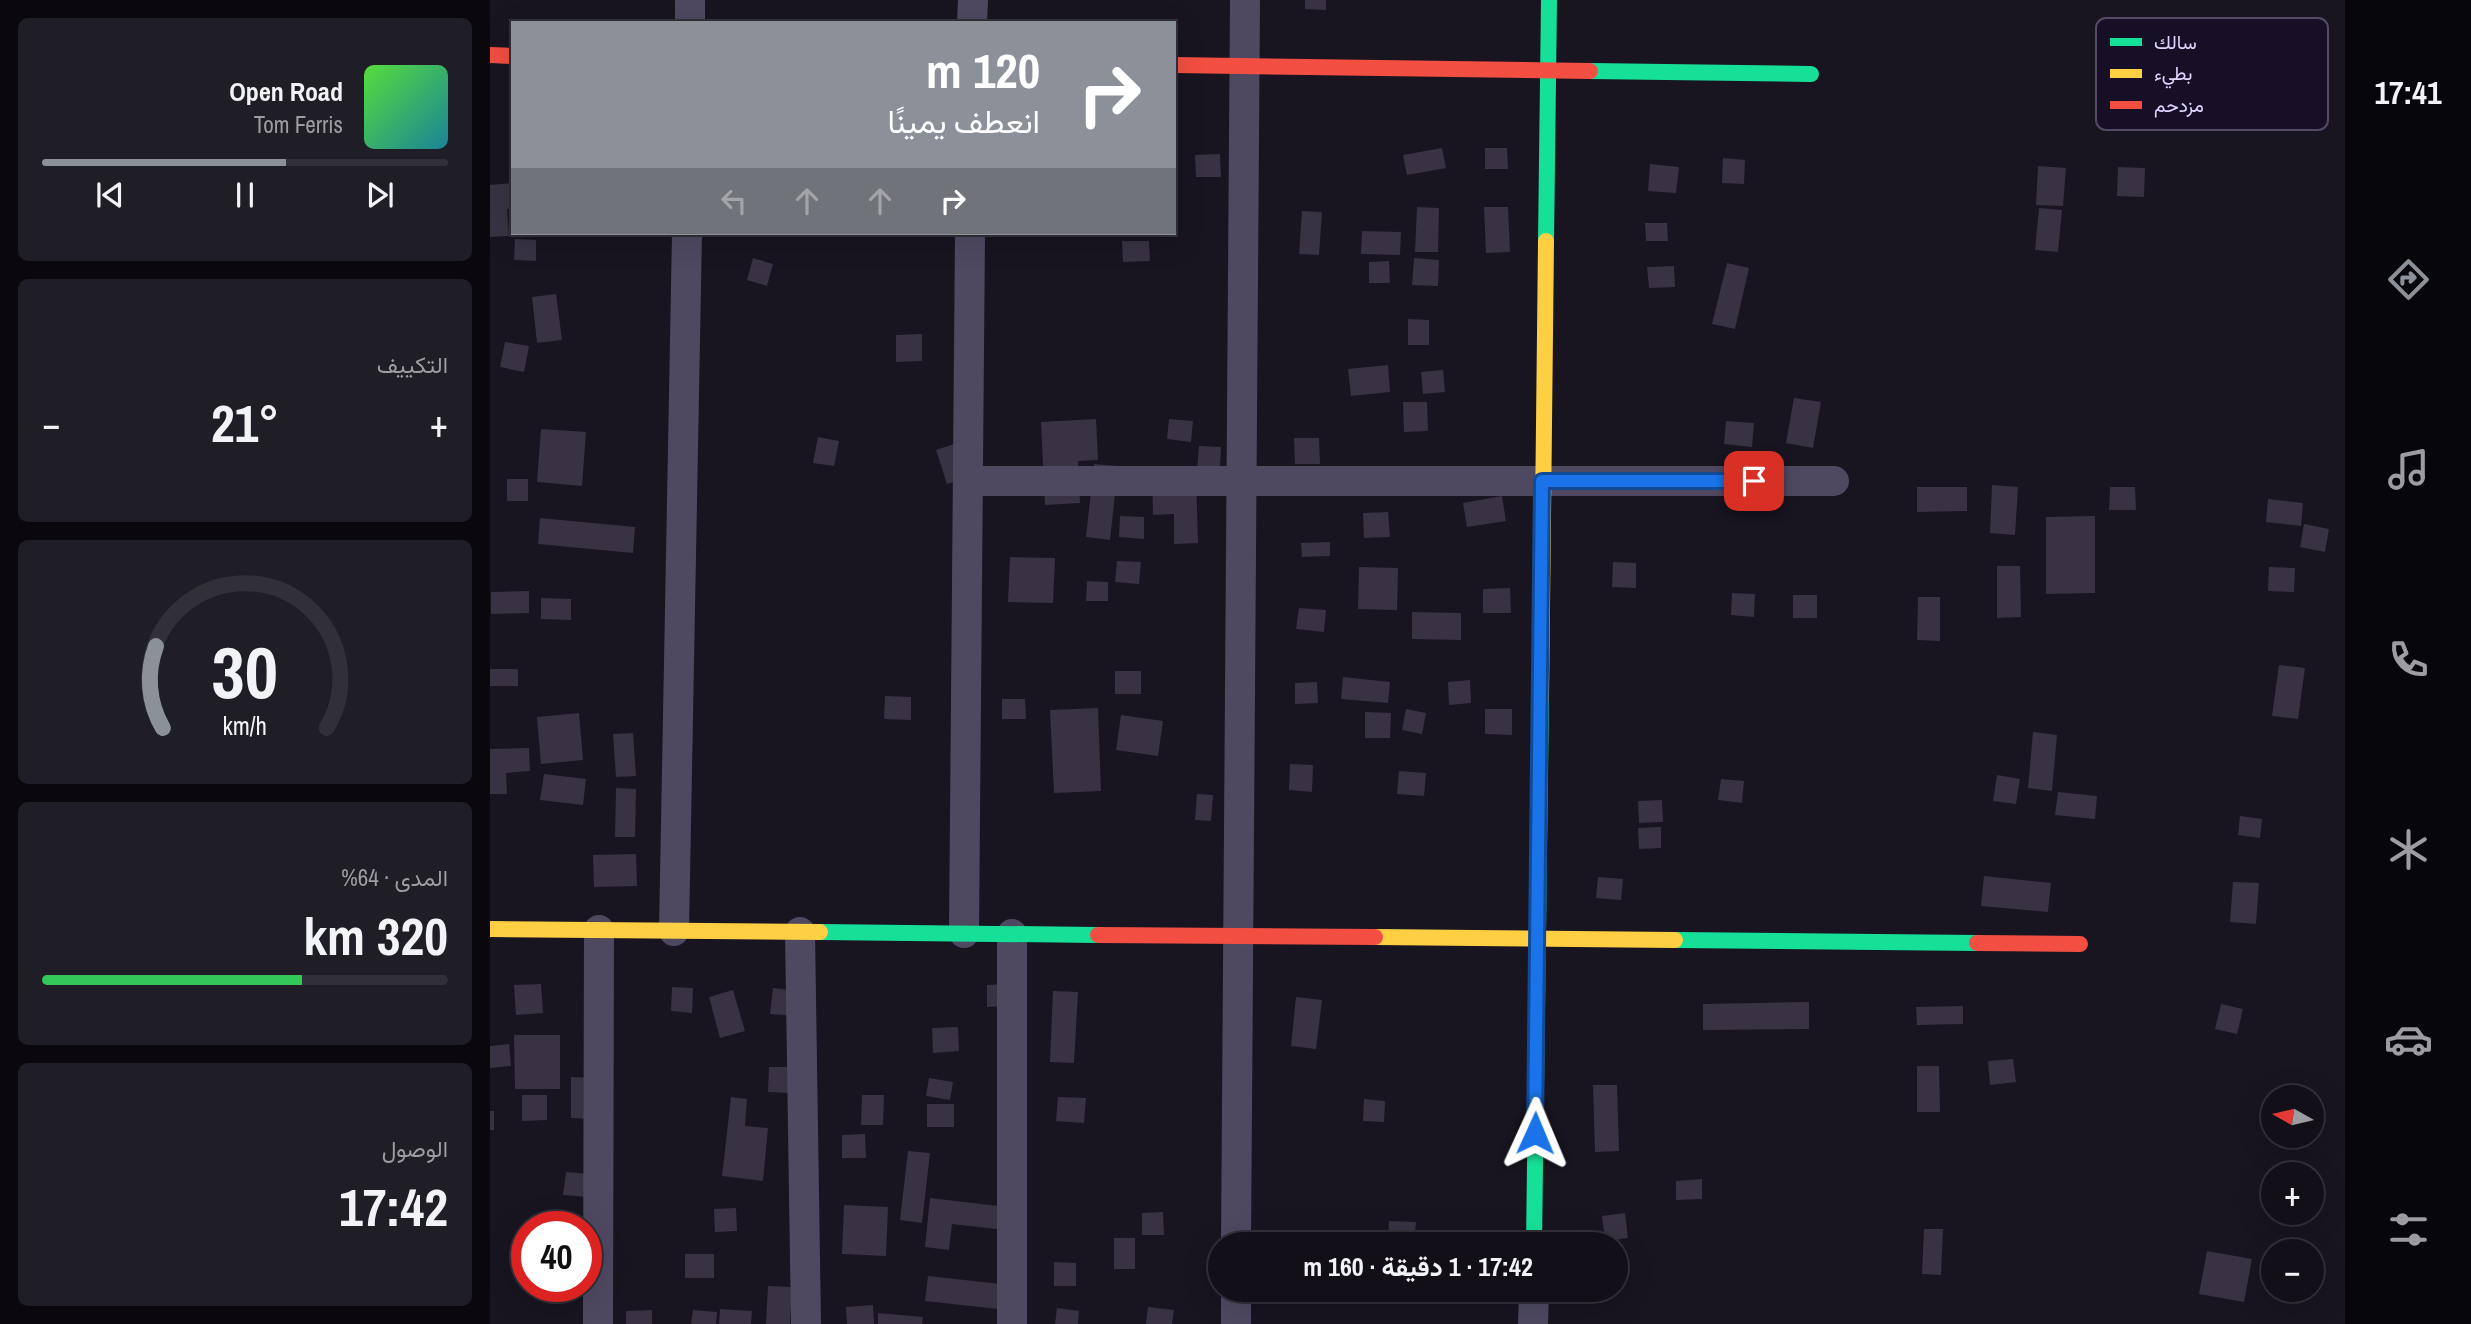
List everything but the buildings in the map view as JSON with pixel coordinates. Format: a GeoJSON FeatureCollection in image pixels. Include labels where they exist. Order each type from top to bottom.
{"type":"FeatureCollection","features":[{"type":"Feature","properties":{"kind":"street"},"geometry":{"type":"LineString","coordinates":[[690,0],[690,21]]}},
{"type":"Feature","properties":{"kind":"street"},"geometry":{"type":"LineString","coordinates":[[972,21],[973,0]]}},
{"type":"Feature","properties":{"kind":"street"},"geometry":{"type":"LineString","coordinates":[[1236,1232],[1245,0]]}},
{"type":"Feature","properties":{"kind":"street"},"geometry":{"type":"LineString","coordinates":[[1534,1232],[1549,0]]}},
{"type":"Feature","properties":{"kind":"street"},"geometry":{"type":"LineString","coordinates":[[490,55],[511,56]]}},
{"type":"Feature","properties":{"kind":"street"},"geometry":{"type":"LineString","coordinates":[[1176,65],[1811,74]]}},
{"type":"Feature","properties":{"kind":"street"},"geometry":{"type":"LineString","coordinates":[[674,931],[687,235]]}},
{"type":"Feature","properties":{"kind":"street"},"geometry":{"type":"LineString","coordinates":[[964,933],[970,235]]}},
{"type":"Feature","properties":{"kind":"street"},"geometry":{"type":"LineString","coordinates":[[968,481],[1834,481]]}},
{"type":"Feature","properties":{"kind":"street"},"geometry":{"type":"LineString","coordinates":[[490,929],[2080,944]]}},
{"type":"Feature","properties":{"kind":"street"},"geometry":{"type":"LineString","coordinates":[[598,1324],[599,930]]}},
{"type":"Feature","properties":{"kind":"street"},"geometry":{"type":"LineString","coordinates":[[800,932],[806,1324]]}},
{"type":"Feature","properties":{"kind":"street"},"geometry":{"type":"LineString","coordinates":[[1012,934],[1012,1324]]}},
{"type":"Feature","properties":{"kind":"street"},"geometry":{"type":"LineString","coordinates":[[1236,1302],[1236,1324]]}},
{"type":"Feature","properties":{"kind":"street"},"geometry":{"type":"LineString","coordinates":[[1534,1302],[1534,1324]]}},
{"type":"Feature","properties":{"kind":"traffic: fast"},"geometry":{"type":"LineString","coordinates":[[1546,241],[1549,0]]}},
{"type":"Feature","properties":{"kind":"traffic: fast"},"geometry":{"type":"LineString","coordinates":[[1590,71],[1811,74]]}},
{"type":"Feature","properties":{"kind":"traffic: fast"},"geometry":{"type":"LineString","coordinates":[[1534,1232],[1541,699]]}},
{"type":"Feature","properties":{"kind":"traffic: fast"},"geometry":{"type":"LineString","coordinates":[[820,932],[1098,935]]}},
{"type":"Feature","properties":{"kind":"traffic: fast"},"geometry":{"type":"LineString","coordinates":[[1675,940],[1977,943]]}},
{"type":"Feature","properties":{"kind":"traffic: slow"},"geometry":{"type":"LineString","coordinates":[[1541,699],[1546,241]]}},
{"type":"Feature","properties":{"kind":"traffic: slow"},"geometry":{"type":"LineString","coordinates":[[490,929],[820,932]]}},
{"type":"Feature","properties":{"kind":"traffic: slow"},"geometry":{"type":"LineString","coordinates":[[1375,937],[1675,940]]}},
{"type":"Feature","properties":{"kind":"traffic: jam"},"geometry":{"type":"LineString","coordinates":[[490,55],[511,56]]}},
{"type":"Feature","properties":{"kind":"traffic: jam"},"geometry":{"type":"LineString","coordinates":[[1176,65],[1590,71]]}},
{"type":"Feature","properties":{"kind":"traffic: jam"},"geometry":{"type":"LineString","coordinates":[[1098,935],[1375,937]]}},
{"type":"Feature","properties":{"kind":"traffic: jam"},"geometry":{"type":"LineString","coordinates":[[1977,943],[2080,944]]}},
{"type":"Feature","properties":{"kind":"route"},"geometry":{"type":"LineString","coordinates":[[1535,1133],[1542,481],[1754,481]]}}]}
